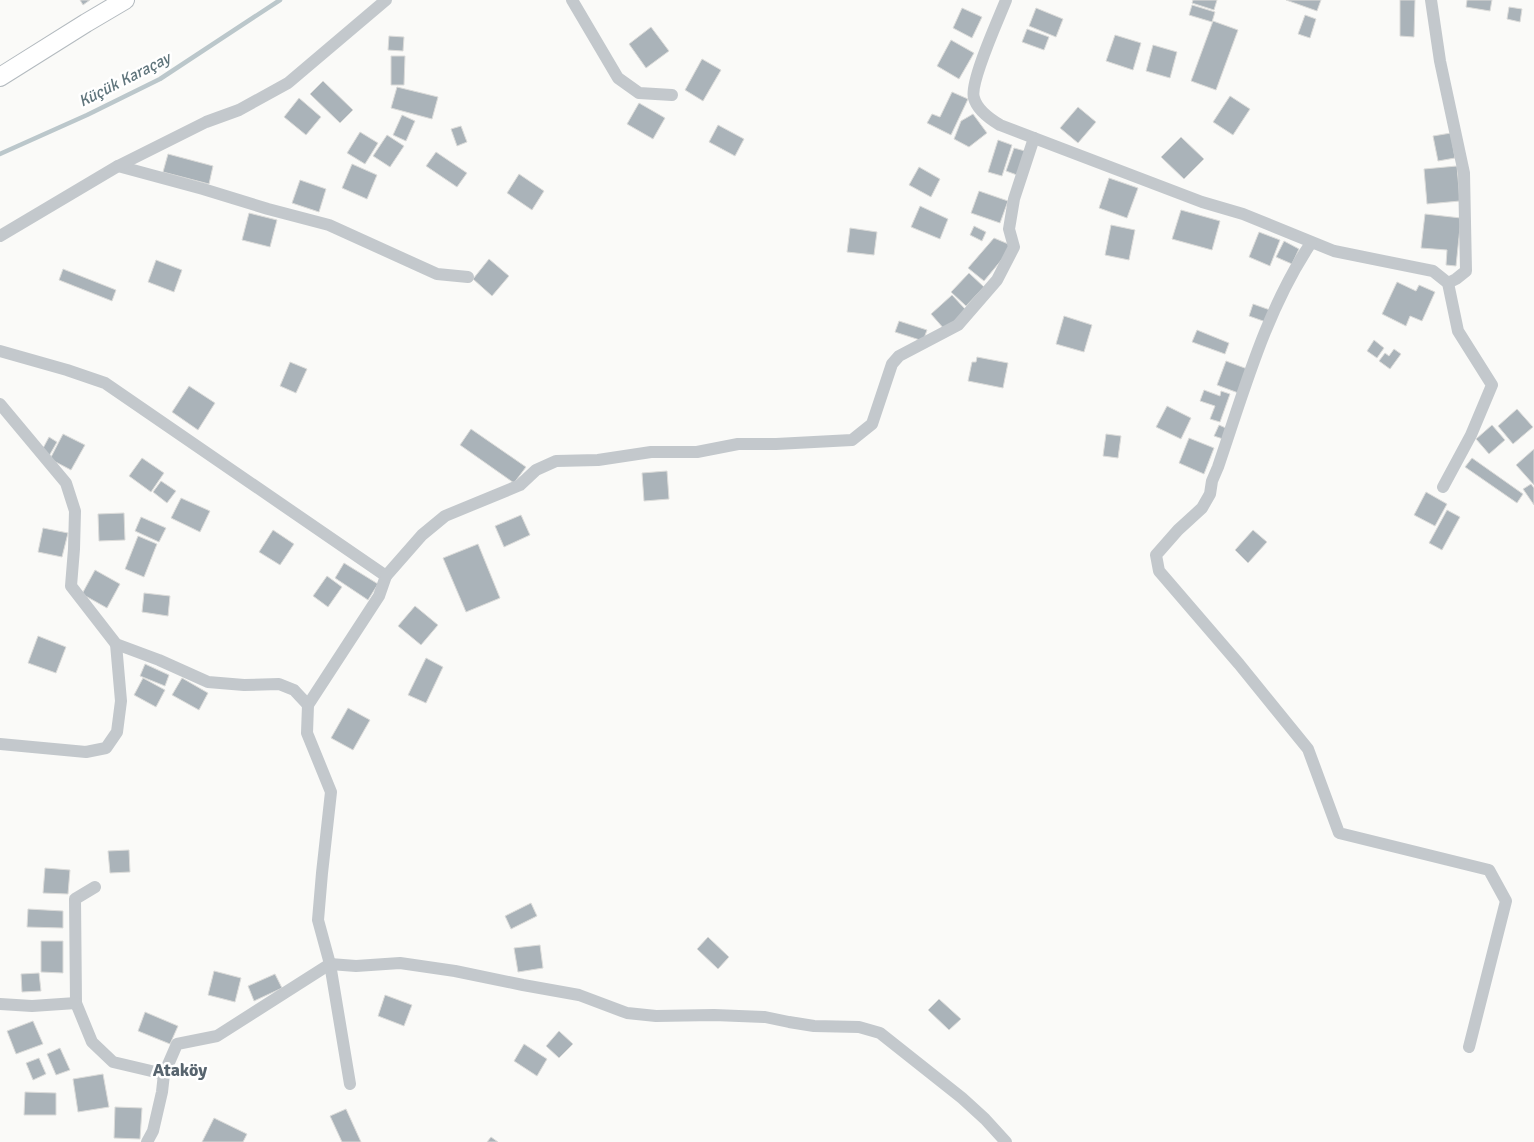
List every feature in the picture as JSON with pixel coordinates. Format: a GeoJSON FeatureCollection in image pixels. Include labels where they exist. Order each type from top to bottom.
{"type":"FeatureCollection","features":[{"type":"Feature","properties":{"kind":"street"},"geometry":{"type":"LineString","coordinates":[[0,78],[125,0]]}},
{"type":"Feature","properties":{"kind":"street"},"geometry":{"type":"LineString","coordinates":[[0,236],[118,166],[206,122],[239,110],[288,83],[386,0]]}},
{"type":"Feature","properties":{"kind":"street"},"geometry":{"type":"LineString","coordinates":[[572,0],[618,78],[639,93],[672,95]]}},
{"type":"Feature","properties":{"kind":"street"},"geometry":{"type":"LineString","coordinates":[[1006,0],[976,76],[973,98],[984,115],[1000,125],[1202,202],[1243,214],[1311,243],[1334,251],[1433,271],[1448,282],[1458,331],[1492,385],[1471,435],[1443,487]]}},
{"type":"Feature","properties":{"kind":"street"},"geometry":{"type":"LineString","coordinates":[[1431,0],[1440,61],[1464,173],[1466,271],[1456,279],[1448,282]]}},
{"type":"Feature","properties":{"kind":"street"},"geometry":{"type":"LineString","coordinates":[[350,1084],[330,964],[318,920],[331,792],[307,733],[308,705],[379,596],[386,576],[422,535],[445,516],[520,485],[536,470],[556,461],[598,460],[651,452],[697,452],[738,444],[852,440],[872,424],[892,364],[899,356],[930,338],[958,326],[997,280],[1014,247],[1009,229],[1014,199],[1034,138]]}},
{"type":"Feature","properties":{"kind":"street"},"geometry":{"type":"LineString","coordinates":[[118,166],[329,225],[437,274],[468,276]]}},
{"type":"Feature","properties":{"kind":"street"},"geometry":{"type":"LineString","coordinates":[[1311,243],[1296,265],[1263,337],[1212,482],[1210,494],[1202,508],[1178,530],[1156,555],[1159,571],[1239,664],[1308,749],[1340,833],[1489,870],[1506,901],[1469,1047]]}},
{"type":"Feature","properties":{"kind":"street"},"geometry":{"type":"LineString","coordinates":[[0,352],[67,370],[105,383],[386,576]]}},
{"type":"Feature","properties":{"kind":"street"},"geometry":{"type":"LineString","coordinates":[[0,404],[66,483],[75,511],[71,586],[116,644],[159,660],[208,682],[244,685],[279,684],[294,690],[308,705]]}},
{"type":"Feature","properties":{"kind":"street"},"geometry":{"type":"LineString","coordinates":[[0,744],[86,752],[106,748],[117,732],[121,700],[116,644]]}},
{"type":"Feature","properties":{"kind":"street"},"geometry":{"type":"LineString","coordinates":[[95,887],[75,899],[76,1003],[92,1042],[113,1062],[164,1074]]}},
{"type":"Feature","properties":{"kind":"street"},"geometry":{"type":"LineString","coordinates":[[147,1142],[152,1131],[162,1092],[164,1074],[177,1044],[217,1036],[330,964],[356,966],[400,963],[455,971],[580,995],[627,1013],[656,1016],[758,1016],[814,1026],[858,1027],[880,1033],[962,1098],[986,1119],[1006,1142]]}},
{"type":"Feature","properties":{"kind":"street"},"geometry":{"type":"LineString","coordinates":[[0,1004],[32,1006],[76,1003]]}},
{"type":"Feature","properties":{"kind":"building"},"geometry":{"type":"Polygon","coordinates":[[[80,0],[90,0],[83,5],[80,0]]]}},
{"type":"Feature","properties":{"kind":"building"},"geometry":{"type":"Polygon","coordinates":[[[1193,0],[1217,0],[1214,10],[1192,3],[1193,0]]]}},
{"type":"Feature","properties":{"kind":"building"},"geometry":{"type":"Polygon","coordinates":[[[1286,0],[1321,0],[1317,11],[1286,0]]]}},
{"type":"Feature","properties":{"kind":"building"},"geometry":{"type":"Polygon","coordinates":[[[1400,0],[1415,0],[1414,37],[1400,36],[1400,0]]]}},
{"type":"Feature","properties":{"kind":"building"},"geometry":{"type":"Polygon","coordinates":[[[1467,0],[1492,0],[1490,11],[1466,7],[1467,0]]]}},
{"type":"Feature","properties":{"kind":"building"},"geometry":{"type":"Polygon","coordinates":[[[1192,5],[1215,12],[1212,22],[1189,15],[1192,5]]]}},
{"type":"Feature","properties":{"kind":"building"},"geometry":{"type":"Polygon","coordinates":[[[1509,7],[1522,9],[1520,22],[1507,19],[1509,7]]]}},
{"type":"Feature","properties":{"kind":"building"},"geometry":{"type":"Polygon","coordinates":[[[962,8],[982,17],[972,38],[953,28],[962,8]]]}},
{"type":"Feature","properties":{"kind":"building"},"geometry":{"type":"Polygon","coordinates":[[[1036,8],[1063,19],[1056,37],[1029,26],[1036,8]]]}},
{"type":"Feature","properties":{"kind":"building"},"geometry":{"type":"Polygon","coordinates":[[[1305,15],[1316,19],[1310,38],[1298,34],[1305,15]]]}},
{"type":"Feature","properties":{"kind":"building"},"geometry":{"type":"Polygon","coordinates":[[[1213,21],[1238,30],[1216,90],[1191,81],[1213,21]]]}},
{"type":"Feature","properties":{"kind":"building"},"geometry":{"type":"Polygon","coordinates":[[[651,27],[669,51],[646,68],[629,44],[651,27]]]}},
{"type":"Feature","properties":{"kind":"building"},"geometry":{"type":"Polygon","coordinates":[[[1027,29],[1049,37],[1044,50],[1022,42],[1027,29]]]}},
{"type":"Feature","properties":{"kind":"building"},"geometry":{"type":"Polygon","coordinates":[[[1115,35],[1141,43],[1133,70],[1106,61],[1115,35]]]}},
{"type":"Feature","properties":{"kind":"building"},"geometry":{"type":"Polygon","coordinates":[[[389,36],[404,37],[403,51],[388,50],[389,36]]]}},
{"type":"Feature","properties":{"kind":"building"},"geometry":{"type":"Polygon","coordinates":[[[951,40],[974,53],[959,79],[937,66],[951,40]]]}},
{"type":"Feature","properties":{"kind":"building"},"geometry":{"type":"Polygon","coordinates":[[[1153,45],[1177,52],[1170,78],[1146,71],[1153,45]]]}},
{"type":"Feature","properties":{"kind":"building"},"geometry":{"type":"Polygon","coordinates":[[[391,56],[405,56],[404,85],[391,85],[391,56]]]}},
{"type":"Feature","properties":{"kind":"building"},"geometry":{"type":"Polygon","coordinates":[[[702,59],[721,70],[703,101],[685,90],[702,59]]]}},
{"type":"Feature","properties":{"kind":"building"},"geometry":{"type":"Polygon","coordinates":[[[323,81],[353,110],[340,123],[310,94],[323,81]]]}},
{"type":"Feature","properties":{"kind":"building"},"geometry":{"type":"Polygon","coordinates":[[[397,87],[438,97],[432,119],[391,108],[397,87]]]}},
{"type":"Feature","properties":{"kind":"building"},"geometry":{"type":"Polygon","coordinates":[[[952,92],[968,99],[951,135],[927,123],[932,114],[940,117],[952,92]]]}},
{"type":"Feature","properties":{"kind":"building"},"geometry":{"type":"Polygon","coordinates":[[[1230,96],[1250,109],[1233,135],[1213,122],[1230,96]]]}},
{"type":"Feature","properties":{"kind":"building"},"geometry":{"type":"Polygon","coordinates":[[[299,98],[321,117],[306,135],[284,117],[299,98]]]}},
{"type":"Feature","properties":{"kind":"building"},"geometry":{"type":"Polygon","coordinates":[[[639,103],[665,118],[653,139],[627,124],[639,103]]]}},
{"type":"Feature","properties":{"kind":"building"},"geometry":{"type":"Polygon","coordinates":[[[1078,107],[1096,122],[1078,143],[1060,128],[1078,107]]]}},
{"type":"Feature","properties":{"kind":"building"},"geometry":{"type":"Polygon","coordinates":[[[973,114],[987,133],[969,147],[954,139],[961,121],[973,114]]]}},
{"type":"Feature","properties":{"kind":"building"},"geometry":{"type":"Polygon","coordinates":[[[402,115],[415,121],[406,141],[393,135],[402,115]]]}},
{"type":"Feature","properties":{"kind":"building"},"geometry":{"type":"Polygon","coordinates":[[[718,125],[744,139],[735,156],[709,142],[718,125]]]}},
{"type":"Feature","properties":{"kind":"building"},"geometry":{"type":"Polygon","coordinates":[[[461,126],[467,142],[457,146],[451,129],[461,126]]]}},
{"type":"Feature","properties":{"kind":"building"},"geometry":{"type":"Polygon","coordinates":[[[360,132],[378,143],[365,164],[347,153],[360,132]]]}},
{"type":"Feature","properties":{"kind":"building"},"geometry":{"type":"Polygon","coordinates":[[[1451,133],[1455,158],[1438,161],[1433,136],[1451,133]]]}},
{"type":"Feature","properties":{"kind":"building"},"geometry":{"type":"Polygon","coordinates":[[[387,135],[404,146],[390,167],[373,156],[387,135]]]}},
{"type":"Feature","properties":{"kind":"building"},"geometry":{"type":"Polygon","coordinates":[[[1181,137],[1204,159],[1184,179],[1161,157],[1181,137]]]}},
{"type":"Feature","properties":{"kind":"building"},"geometry":{"type":"Polygon","coordinates":[[[998,140],[1012,145],[1002,176],[988,172],[998,140]]]}},
{"type":"Feature","properties":{"kind":"building"},"geometry":{"type":"Polygon","coordinates":[[[1014,148],[1025,151],[1017,175],[1006,171],[1014,148]]]}},
{"type":"Feature","properties":{"kind":"building"},"geometry":{"type":"Polygon","coordinates":[[[436,152],[467,173],[457,187],[426,166],[436,152]]]}},
{"type":"Feature","properties":{"kind":"building"},"geometry":{"type":"Polygon","coordinates":[[[168,154],[213,166],[209,184],[163,172],[168,154]]]}},
{"type":"Feature","properties":{"kind":"building"},"geometry":{"type":"Polygon","coordinates":[[[352,164],[377,175],[367,199],[342,188],[352,164]]]}},
{"type":"Feature","properties":{"kind":"building"},"geometry":{"type":"Polygon","coordinates":[[[1457,166],[1460,201],[1427,204],[1424,169],[1457,166]]]}},
{"type":"Feature","properties":{"kind":"building"},"geometry":{"type":"Polygon","coordinates":[[[919,167],[940,179],[931,197],[909,185],[919,167]]]}},
{"type":"Feature","properties":{"kind":"building"},"geometry":{"type":"Polygon","coordinates":[[[519,174],[544,191],[532,210],[507,193],[519,174]]]}},
{"type":"Feature","properties":{"kind":"building"},"geometry":{"type":"Polygon","coordinates":[[[1109,178],[1138,188],[1127,218],[1099,208],[1109,178]]]}},
{"type":"Feature","properties":{"kind":"building"},"geometry":{"type":"Polygon","coordinates":[[[300,180],[326,189],[319,212],[292,203],[300,180]]]}},
{"type":"Feature","properties":{"kind":"building"},"geometry":{"type":"Polygon","coordinates":[[[979,191],[1008,201],[1000,223],[971,213],[979,191]]]}},
{"type":"Feature","properties":{"kind":"building"},"geometry":{"type":"Polygon","coordinates":[[[920,206],[948,219],[940,239],[911,227],[920,206]]]}},
{"type":"Feature","properties":{"kind":"building"},"geometry":{"type":"Polygon","coordinates":[[[1181,210],[1220,221],[1212,250],[1172,239],[1181,210]]]}},
{"type":"Feature","properties":{"kind":"building"},"geometry":{"type":"Polygon","coordinates":[[[249,213],[277,220],[270,247],[242,240],[249,213]]]}},
{"type":"Feature","properties":{"kind":"building"},"geometry":{"type":"Polygon","coordinates":[[[1425,214],[1461,218],[1456,266],[1446,265],[1447,250],[1421,248],[1425,214]]]}},
{"type":"Feature","properties":{"kind":"building"},"geometry":{"type":"Polygon","coordinates":[[[1111,225],[1135,230],[1129,260],[1105,255],[1111,225]]]}},
{"type":"Feature","properties":{"kind":"building"},"geometry":{"type":"Polygon","coordinates":[[[974,226],[986,232],[982,241],[970,235],[974,226]]]}},
{"type":"Feature","properties":{"kind":"building"},"geometry":{"type":"Polygon","coordinates":[[[850,228],[877,232],[874,255],[847,252],[850,228]]]}},
{"type":"Feature","properties":{"kind":"building"},"geometry":{"type":"Polygon","coordinates":[[[1259,232],[1280,240],[1270,266],[1249,257],[1259,232]]]}},
{"type":"Feature","properties":{"kind":"building"},"geometry":{"type":"Polygon","coordinates":[[[994,238],[1013,246],[984,281],[968,268],[994,238]]]}},
{"type":"Feature","properties":{"kind":"building"},"geometry":{"type":"Polygon","coordinates":[[[1284,241],[1299,249],[1292,264],[1276,257],[1284,241]]]}},
{"type":"Feature","properties":{"kind":"building"},"geometry":{"type":"Polygon","coordinates":[[[489,259],[509,276],[492,296],[473,279],[489,259]]]}},
{"type":"Feature","properties":{"kind":"building"},"geometry":{"type":"Polygon","coordinates":[[[156,260],[182,270],[174,292],[148,282],[156,260]]]}},
{"type":"Feature","properties":{"kind":"building"},"geometry":{"type":"Polygon","coordinates":[[[63,269],[116,290],[112,301],[59,280],[63,269]]]}},
{"type":"Feature","properties":{"kind":"building"},"geometry":{"type":"Polygon","coordinates":[[[969,273],[984,287],[966,306],[951,292],[969,273]]]}},
{"type":"Feature","properties":{"kind":"building"},"geometry":{"type":"Polygon","coordinates":[[[1397,282],[1416,291],[1419,285],[1435,292],[1422,321],[1410,316],[1406,326],[1382,314],[1397,282]]]}},
{"type":"Feature","properties":{"kind":"building"},"geometry":{"type":"Polygon","coordinates":[[[952,295],[966,310],[945,330],[931,314],[952,295]]]}},
{"type":"Feature","properties":{"kind":"building"},"geometry":{"type":"Polygon","coordinates":[[[1253,304],[1270,310],[1266,322],[1249,316],[1253,304]]]}},
{"type":"Feature","properties":{"kind":"building"},"geometry":{"type":"Polygon","coordinates":[[[1064,316],[1092,325],[1084,352],[1056,344],[1064,316]]]}},
{"type":"Feature","properties":{"kind":"building"},"geometry":{"type":"Polygon","coordinates":[[[899,321],[927,330],[923,341],[895,332],[899,321]]]}},
{"type":"Feature","properties":{"kind":"building"},"geometry":{"type":"Polygon","coordinates":[[[1197,330],[1229,343],[1225,354],[1192,342],[1197,330]]]}},
{"type":"Feature","properties":{"kind":"building"},"geometry":{"type":"Polygon","coordinates":[[[1374,340],[1384,348],[1377,358],[1367,351],[1374,340]]]}},
{"type":"Feature","properties":{"kind":"building"},"geometry":{"type":"Polygon","coordinates":[[[1394,349],[1401,354],[1390,369],[1379,361],[1385,353],[1389,356],[1394,349]]]}},
{"type":"Feature","properties":{"kind":"building"},"geometry":{"type":"Polygon","coordinates":[[[977,357],[1008,363],[1003,388],[968,381],[972,362],[976,362],[977,357]]]}},
{"type":"Feature","properties":{"kind":"building"},"geometry":{"type":"Polygon","coordinates":[[[1226,361],[1250,370],[1241,394],[1217,385],[1226,361]]]}},
{"type":"Feature","properties":{"kind":"building"},"geometry":{"type":"Polygon","coordinates":[[[290,362],[307,369],[296,393],[280,386],[290,362]]]}},
{"type":"Feature","properties":{"kind":"building"},"geometry":{"type":"Polygon","coordinates":[[[189,386],[215,403],[198,430],[172,412],[189,386]]]}},
{"type":"Feature","properties":{"kind":"building"},"geometry":{"type":"Polygon","coordinates":[[[1204,390],[1220,396],[1221,391],[1230,394],[1220,422],[1210,419],[1215,406],[1200,401],[1204,390]]]}},
{"type":"Feature","properties":{"kind":"building"},"geometry":{"type":"Polygon","coordinates":[[[1167,406],[1191,418],[1181,439],[1156,427],[1167,406]]]}},
{"type":"Feature","properties":{"kind":"building"},"geometry":{"type":"Polygon","coordinates":[[[1517,409],[1533,427],[1513,444],[1498,426],[1517,409]]]}},
{"type":"Feature","properties":{"kind":"building"},"geometry":{"type":"Polygon","coordinates":[[[1219,425],[1228,429],[1223,439],[1214,436],[1219,425]]]}},
{"type":"Feature","properties":{"kind":"building"},"geometry":{"type":"Polygon","coordinates":[[[1492,425],[1505,440],[1489,454],[1476,439],[1492,425]]]}},
{"type":"Feature","properties":{"kind":"building"},"geometry":{"type":"Polygon","coordinates":[[[471,429],[526,467],[514,483],[460,445],[471,429]]]}},
{"type":"Feature","properties":{"kind":"building"},"geometry":{"type":"Polygon","coordinates":[[[63,434],[85,445],[71,470],[50,459],[63,434]]]}},
{"type":"Feature","properties":{"kind":"building"},"geometry":{"type":"Polygon","coordinates":[[[1106,434],[1121,436],[1118,458],[1103,456],[1106,434]]]}},
{"type":"Feature","properties":{"kind":"building"},"geometry":{"type":"Polygon","coordinates":[[[49,437],[57,442],[49,456],[41,452],[49,437]]]}},
{"type":"Feature","properties":{"kind":"building"},"geometry":{"type":"Polygon","coordinates":[[[1189,438],[1214,448],[1204,474],[1179,463],[1189,438]]]}},
{"type":"Feature","properties":{"kind":"building"},"geometry":{"type":"Polygon","coordinates":[[[1534,449],[1534,485],[1516,465],[1534,449]]]}},
{"type":"Feature","properties":{"kind":"building"},"geometry":{"type":"Polygon","coordinates":[[[142,458],[164,473],[151,492],[129,476],[142,458]]]}},
{"type":"Feature","properties":{"kind":"building"},"geometry":{"type":"Polygon","coordinates":[[[1472,458],[1523,494],[1517,503],[1465,467],[1472,458]]]}},
{"type":"Feature","properties":{"kind":"building"},"geometry":{"type":"Polygon","coordinates":[[[667,471],[669,499],[644,501],[642,473],[667,471]]]}},
{"type":"Feature","properties":{"kind":"building"},"geometry":{"type":"Polygon","coordinates":[[[161,481],[176,491],[167,503],[153,492],[161,481]]]}},
{"type":"Feature","properties":{"kind":"building"},"geometry":{"type":"Polygon","coordinates":[[[1531,484],[1534,488],[1534,505],[1523,489],[1531,484]]]}},
{"type":"Feature","properties":{"kind":"building"},"geometry":{"type":"Polygon","coordinates":[[[1426,492],[1447,504],[1435,526],[1414,515],[1426,492]]]}},
{"type":"Feature","properties":{"kind":"building"},"geometry":{"type":"Polygon","coordinates":[[[181,498],[210,511],[200,532],[171,518],[181,498]]]}},
{"type":"Feature","properties":{"kind":"building"},"geometry":{"type":"Polygon","coordinates":[[[1447,510],[1460,517],[1442,550],[1429,543],[1447,510]]]}},
{"type":"Feature","properties":{"kind":"building"},"geometry":{"type":"Polygon","coordinates":[[[124,513],[125,540],[99,541],[98,514],[124,513]]]}},
{"type":"Feature","properties":{"kind":"building"},"geometry":{"type":"Polygon","coordinates":[[[521,515],[530,535],[504,547],[495,526],[521,515]]]}},
{"type":"Feature","properties":{"kind":"building"},"geometry":{"type":"Polygon","coordinates":[[[141,517],[166,528],[159,542],[135,531],[141,517]]]}},
{"type":"Feature","properties":{"kind":"building"},"geometry":{"type":"Polygon","coordinates":[[[43,528],[68,533],[62,557],[38,552],[43,528]]]}},
{"type":"Feature","properties":{"kind":"building"},"geometry":{"type":"Polygon","coordinates":[[[273,530],[294,544],[280,565],[259,552],[273,530]]]}},
{"type":"Feature","properties":{"kind":"building"},"geometry":{"type":"Polygon","coordinates":[[[1253,530],[1267,542],[1248,563],[1235,550],[1253,530]]]}},
{"type":"Feature","properties":{"kind":"building"},"geometry":{"type":"Polygon","coordinates":[[[138,536],[157,544],[144,577],[125,569],[138,536]]]}},
{"type":"Feature","properties":{"kind":"building"},"geometry":{"type":"Polygon","coordinates":[[[478,544],[500,598],[466,612],[443,558],[478,544]]]}},
{"type":"Feature","properties":{"kind":"building"},"geometry":{"type":"Polygon","coordinates":[[[344,563],[378,584],[368,600],[335,578],[344,563]]]}},
{"type":"Feature","properties":{"kind":"building"},"geometry":{"type":"Polygon","coordinates":[[[95,570],[120,584],[107,608],[82,594],[95,570]]]}},
{"type":"Feature","properties":{"kind":"building"},"geometry":{"type":"Polygon","coordinates":[[[327,576],[342,587],[328,607],[313,596],[327,576]]]}},
{"type":"Feature","properties":{"kind":"building"},"geometry":{"type":"Polygon","coordinates":[[[144,593],[170,596],[168,616],[142,612],[144,593]]]}},
{"type":"Feature","properties":{"kind":"building"},"geometry":{"type":"Polygon","coordinates":[[[415,606],[438,625],[421,645],[398,626],[415,606]]]}},
{"type":"Feature","properties":{"kind":"building"},"geometry":{"type":"Polygon","coordinates":[[[38,636],[66,647],[56,673],[28,663],[38,636]]]}},
{"type":"Feature","properties":{"kind":"building"},"geometry":{"type":"Polygon","coordinates":[[[426,658],[443,667],[426,703],[408,695],[426,658]]]}},
{"type":"Feature","properties":{"kind":"building"},"geometry":{"type":"Polygon","coordinates":[[[145,664],[169,675],[165,686],[140,676],[145,664]]]}},
{"type":"Feature","properties":{"kind":"building"},"geometry":{"type":"Polygon","coordinates":[[[143,678],[165,690],[156,707],[134,695],[143,678]]]}},
{"type":"Feature","properties":{"kind":"building"},"geometry":{"type":"Polygon","coordinates":[[[182,678],[208,693],[199,710],[172,695],[182,678]]]}},
{"type":"Feature","properties":{"kind":"building"},"geometry":{"type":"Polygon","coordinates":[[[348,708],[370,720],[353,750],[331,738],[348,708]]]}},
{"type":"Feature","properties":{"kind":"building"},"geometry":{"type":"Polygon","coordinates":[[[129,850],[130,872],[110,873],[108,851],[129,850]]]}},
{"type":"Feature","properties":{"kind":"building"},"geometry":{"type":"Polygon","coordinates":[[[45,868],[70,870],[68,894],[43,893],[45,868]]]}},
{"type":"Feature","properties":{"kind":"building"},"geometry":{"type":"Polygon","coordinates":[[[531,903],[537,916],[511,929],[505,916],[531,903]]]}},
{"type":"Feature","properties":{"kind":"building"},"geometry":{"type":"Polygon","coordinates":[[[28,909],[63,911],[63,928],[27,927],[28,909]]]}},
{"type":"Feature","properties":{"kind":"building"},"geometry":{"type":"Polygon","coordinates":[[[708,937],[729,957],[718,969],[697,949],[708,937]]]}},
{"type":"Feature","properties":{"kind":"building"},"geometry":{"type":"Polygon","coordinates":[[[41,941],[63,941],[63,973],[41,972],[41,941]]]}},
{"type":"Feature","properties":{"kind":"building"},"geometry":{"type":"Polygon","coordinates":[[[540,945],[543,968],[518,972],[514,948],[540,945]]]}},
{"type":"Feature","properties":{"kind":"building"},"geometry":{"type":"Polygon","coordinates":[[[214,971],[241,978],[235,1002],[208,995],[214,971]]]}},
{"type":"Feature","properties":{"kind":"building"},"geometry":{"type":"Polygon","coordinates":[[[39,973],[41,991],[22,992],[21,974],[39,973]]]}},
{"type":"Feature","properties":{"kind":"building"},"geometry":{"type":"Polygon","coordinates":[[[275,974],[282,988],[254,1001],[248,986],[275,974]]]}},
{"type":"Feature","properties":{"kind":"building"},"geometry":{"type":"Polygon","coordinates":[[[385,995],[412,1005],[404,1026],[378,1016],[385,995]]]}},
{"type":"Feature","properties":{"kind":"building"},"geometry":{"type":"Polygon","coordinates":[[[939,999],[961,1019],[949,1030],[928,1010],[939,999]]]}},
{"type":"Feature","properties":{"kind":"building"},"geometry":{"type":"Polygon","coordinates":[[[145,1012],[178,1026],[170,1044],[138,1031],[145,1012]]]}},
{"type":"Feature","properties":{"kind":"building"},"geometry":{"type":"Polygon","coordinates":[[[33,1021],[43,1044],[16,1054],[7,1031],[33,1021]]]}},
{"type":"Feature","properties":{"kind":"building"},"geometry":{"type":"Polygon","coordinates":[[[559,1031],[573,1044],[559,1058],[546,1046],[559,1031]]]}},
{"type":"Feature","properties":{"kind":"building"},"geometry":{"type":"Polygon","coordinates":[[[524,1044],[547,1059],[537,1076],[514,1061],[524,1044]]]}},
{"type":"Feature","properties":{"kind":"building"},"geometry":{"type":"Polygon","coordinates":[[[60,1048],[70,1070],[56,1075],[47,1054],[60,1048]]]}},
{"type":"Feature","properties":{"kind":"building"},"geometry":{"type":"Polygon","coordinates":[[[39,1058],[46,1074],[33,1080],[26,1063],[39,1058]]]}},
{"type":"Feature","properties":{"kind":"building"},"geometry":{"type":"Polygon","coordinates":[[[103,1074],[109,1107],[78,1112],[73,1079],[103,1074]]]}},
{"type":"Feature","properties":{"kind":"building"},"geometry":{"type":"Polygon","coordinates":[[[25,1092],[56,1093],[56,1115],[24,1115],[25,1092]]]}},
{"type":"Feature","properties":{"kind":"building"},"geometry":{"type":"Polygon","coordinates":[[[115,1107],[142,1108],[140,1139],[114,1138],[115,1107]]]}},
{"type":"Feature","properties":{"kind":"building"},"geometry":{"type":"Polygon","coordinates":[[[346,1109],[361,1142],[342,1142],[330,1116],[346,1109]]]}},
{"type":"Feature","properties":{"kind":"building"},"geometry":{"type":"Polygon","coordinates":[[[214,1118],[247,1134],[243,1142],[202,1142],[214,1118]]]}},
{"type":"Feature","properties":{"kind":"building"},"geometry":{"type":"Polygon","coordinates":[[[491,1137],[498,1142],[487,1142],[491,1137]]]}},
{"type":"Feature","properties":{"kind":"waterway","name":"Küçük Karaçay"},"geometry":{"type":"LineString","coordinates":[[0,154],[87,115],[160,79],[280,0]]}},
{"type":"Feature","properties":{"kind":"district","name":"Ataköy"},"geometry":{"type":"Point","coordinates":[180,1070]}}]}
